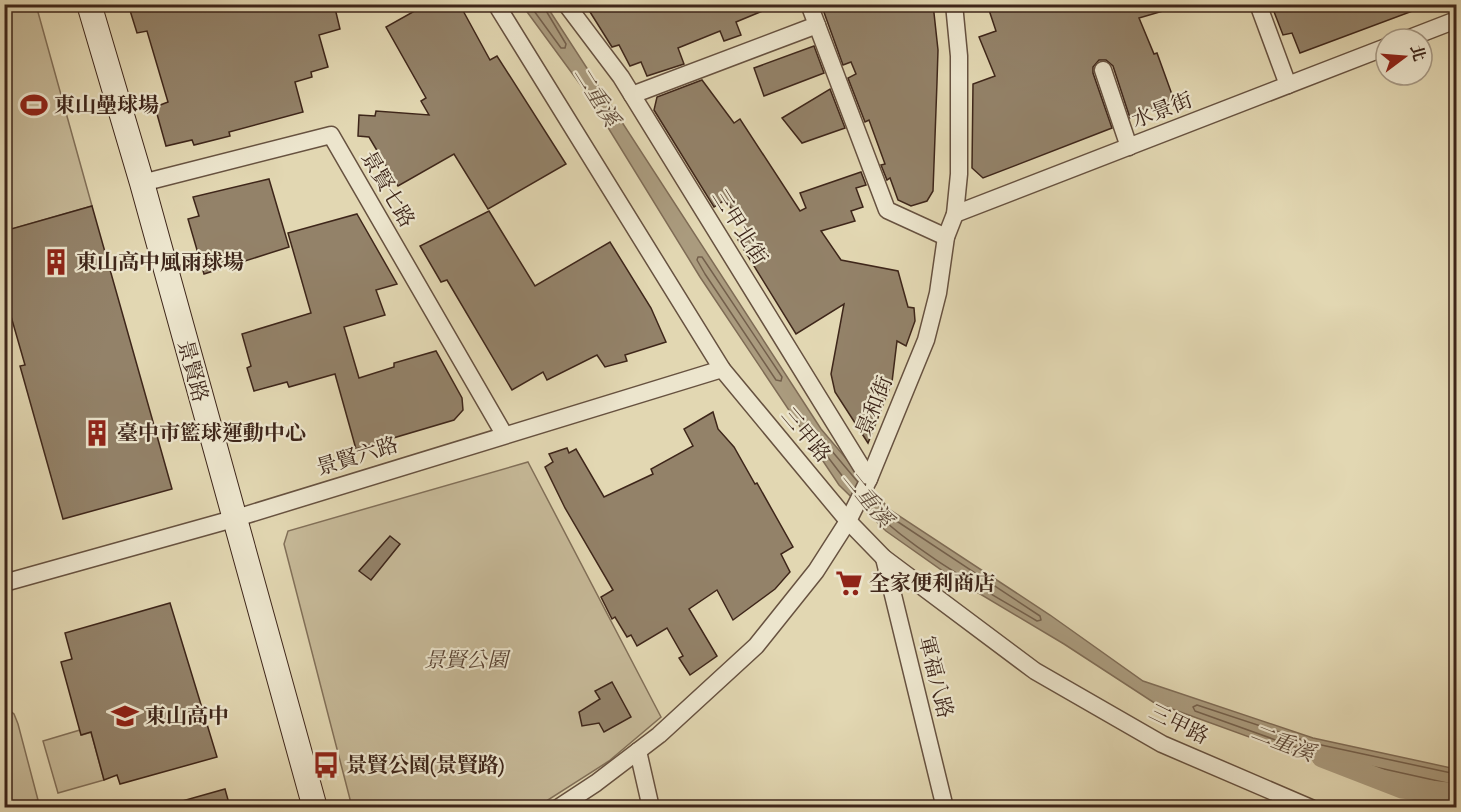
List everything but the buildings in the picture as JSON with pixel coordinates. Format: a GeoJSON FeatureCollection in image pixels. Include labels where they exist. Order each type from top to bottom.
{"type":"FeatureCollection","features":[{"type":"Feature","properties":{"kind":"street","name":"景賢路"},"geometry":{"type":"LineString","coordinates":[[89,4],[142,183],[233,519],[315,807]]}},
{"type":"Feature","properties":{"kind":"street","name":"三甲路"},"geometry":{"type":"LineString","coordinates":[[496,4],[722,369],[848,521],[884,558],[1035,671],[1162,744],[1311,807]]}},
{"type":"Feature","properties":{"kind":"street","name":"三甲北街"},"geometry":{"type":"LineString","coordinates":[[566,4],[632,95],[869,479]]}},
{"type":"Feature","properties":{"kind":"street"},"geometry":{"type":"LineString","coordinates":[[809,4],[887,210],[946,237]]}},
{"type":"Feature","properties":{"kind":"street","name":"景和街"},"geometry":{"type":"LineString","coordinates":[[558,807],[638,751],[756,646],[816,570],[848,521],[869,479],[926,340],[938,293],[946,237],[955,214],[959,174],[959,56],[954,4]]}},
{"type":"Feature","properties":{"kind":"street"},"geometry":{"type":"LineString","coordinates":[[1258,4],[1288,85]]}},
{"type":"Feature","properties":{"kind":"street"},"geometry":{"type":"LineString","coordinates":[[1434,29],[1456,20]]}},
{"type":"Feature","properties":{"kind":"street"},"geometry":{"type":"LineString","coordinates":[[632,95],[817,25]]}},
{"type":"Feature","properties":{"kind":"street","name":"水景街"},"geometry":{"type":"LineString","coordinates":[[955,214],[1374,52]]}},
{"type":"Feature","properties":{"kind":"street"},"geometry":{"type":"LineString","coordinates":[[1103,70],[1129,147]]}},
{"type":"Feature","properties":{"kind":"street","name":"景賢七路"},"geometry":{"type":"LineString","coordinates":[[142,183],[331,135],[504,434]]}},
{"type":"Feature","properties":{"kind":"street","name":"景賢六路"},"geometry":{"type":"LineString","coordinates":[[4,583],[233,519],[722,369]]}},
{"type":"Feature","properties":{"kind":"street","name":"軍福八路"},"geometry":{"type":"LineString","coordinates":[[884,558],[945,807]]}},
{"type":"Feature","properties":{"kind":"street"},"geometry":{"type":"LineString","coordinates":[[638,751],[651,807]]}},
{"type":"Feature","properties":{"kind":"green space","name":"東山壘球場"},"geometry":{"type":"Polygon","coordinates":[[[5,4],[36,5],[92,206],[5,231],[5,4]]]}},
{"type":"Feature","properties":{"kind":"green space","name":"景賢公園"},"geometry":{"type":"Polygon","coordinates":[[[528,462],[661,717],[609,761],[537,807],[352,807],[284,544],[288,531],[528,462]]]}},
{"type":"Feature","properties":{"kind":"green space"},"geometry":{"type":"Polygon","coordinates":[[[4,706],[14,714],[18,724],[38,800],[5,807],[4,706]]]}},
{"type":"Feature","properties":{"kind":"green space"},"geometry":{"type":"Polygon","coordinates":[[[80,730],[82,735],[91,732],[104,780],[58,793],[43,741],[80,730]]]}},
{"type":"Feature","properties":{"kind":"water","name":"二重溪"},"geometry":{"type":"Polygon","coordinates":[[[522,5],[546,5],[821,429],[890,510],[1050,615],[1143,681],[1313,738],[1456,769],[1456,791],[1310,759],[1153,702],[1064,644],[950,576],[886,531],[839,485],[700,277],[588,95],[522,5]]]}},
{"type":"Feature","properties":{"kind":"waterway","name":"二重溪"},"geometry":{"type":"LineString","coordinates":[[1322,757],[1402,788],[1456,794]]}},
{"type":"Feature","properties":{"kind":"place","name":"東山壘球場"},"geometry":{"type":"Point","coordinates":[34,105]}},
{"type":"Feature","properties":{"kind":"place","name":"東山高中風雨球場"},"geometry":{"type":"Point","coordinates":[56,262]}},
{"type":"Feature","properties":{"kind":"place","name":"臺中市籃球運動中心"},"geometry":{"type":"Point","coordinates":[97,433]}},
{"type":"Feature","properties":{"kind":"place","name":"全家便利商店"},"geometry":{"type":"Point","coordinates":[849,583]}},
{"type":"Feature","properties":{"kind":"place","name":"東山高中"},"geometry":{"type":"Point","coordinates":[125,716]}},
{"type":"Feature","properties":{"kind":"place","name":"景賢公園(景賢路)"},"geometry":{"type":"Point","coordinates":[326,765]}}]}
